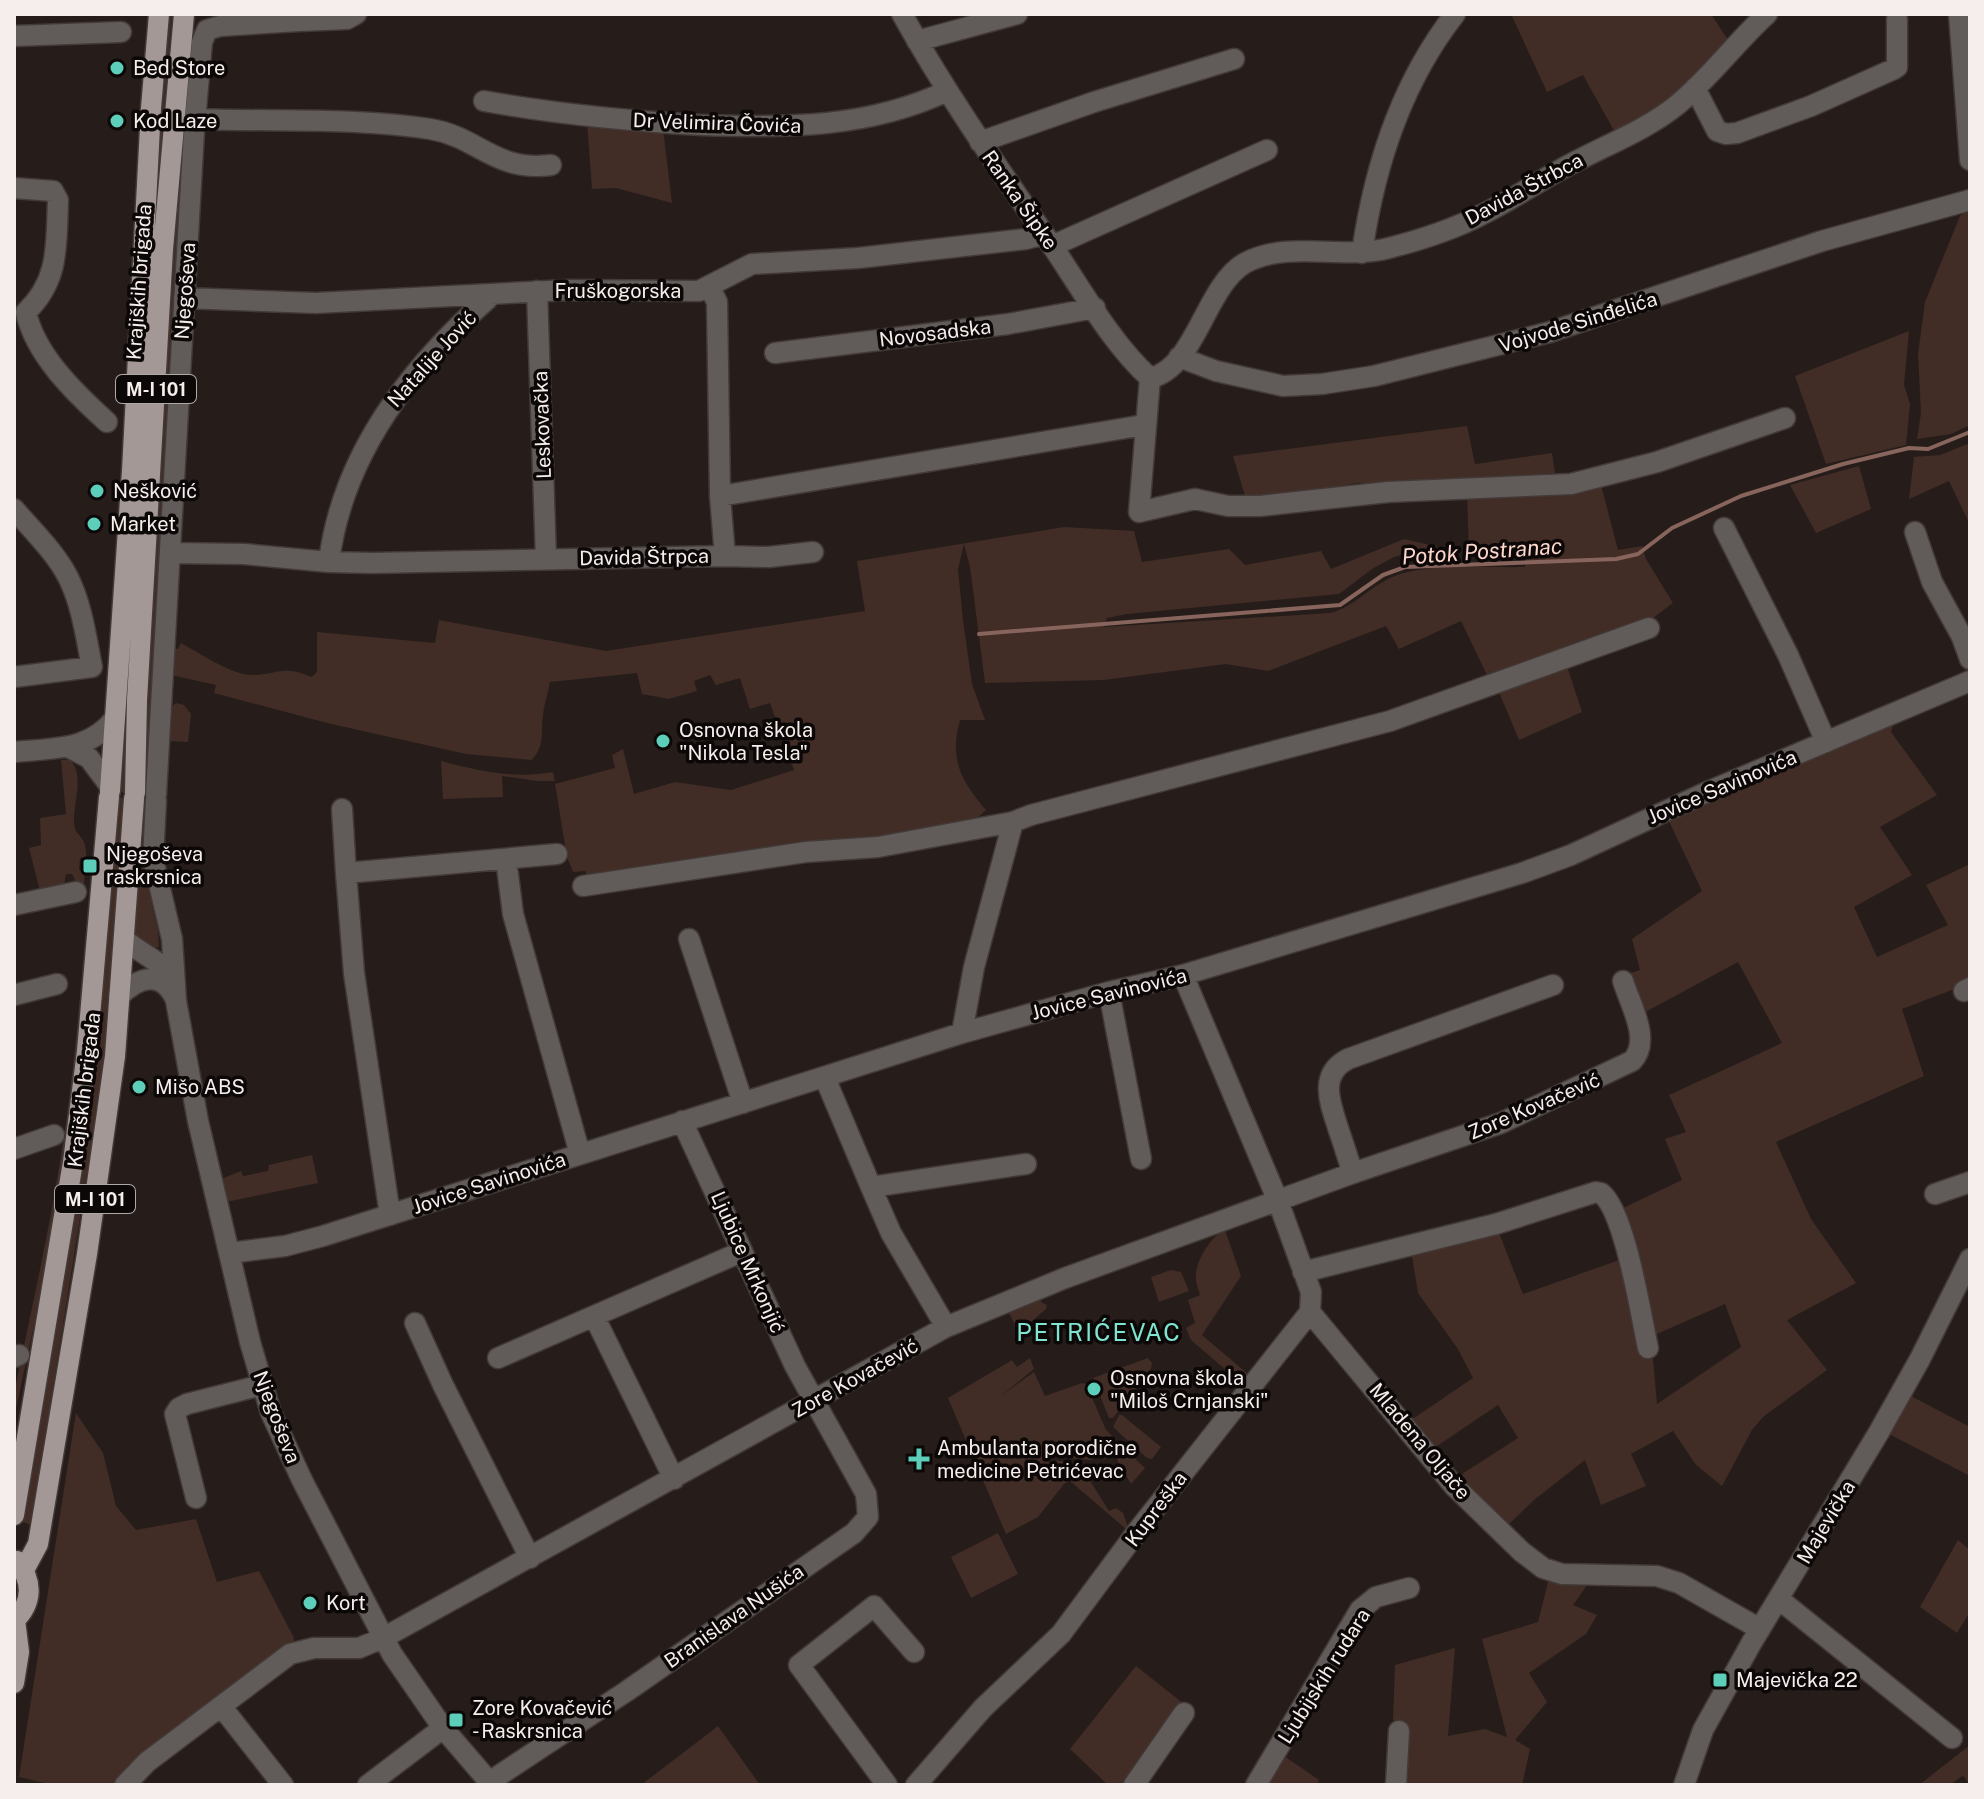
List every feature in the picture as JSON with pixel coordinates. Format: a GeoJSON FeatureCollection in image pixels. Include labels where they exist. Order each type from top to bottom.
{"type":"FeatureCollection","features":[{"type":"Feature","properties":{"kind":"main road","name":"Krajiških brigada"},"geometry":{"type":"LineString","coordinates":[[14,1515],[73,1162],[87,1051],[110,792],[159,14]]}},
{"type":"Feature","properties":{"kind":"main road","name":"Krajiških brigada"},"geometry":{"type":"LineString","coordinates":[[14,1683],[19,1652],[15,1620],[23,1612],[29,1591],[19,1565],[38,1544],[105,1131],[134,796],[163,249],[172,163],[198,19]]}},
{"type":"Feature","properties":{"kind":"street"},"geometry":{"type":"LineString","coordinates":[[198,19],[220,26],[299,18],[347,19],[356,14]]}},
{"type":"Feature","properties":{"kind":"street","name":"Ranka Šipke"},"geometry":{"type":"LineString","coordinates":[[902,14],[980,142],[1135,364],[1150,378]]}},
{"type":"Feature","properties":{"kind":"street"},"geometry":{"type":"LineString","coordinates":[[917,41],[1017,14]]}},
{"type":"Feature","properties":{"kind":"street"},"geometry":{"type":"LineString","coordinates":[[1362,253],[1375,176],[1388,142],[1426,54],[1455,14]]}},
{"type":"Feature","properties":{"kind":"street","name":"Davida Štrbca"},"geometry":{"type":"LineString","coordinates":[[1150,378],[1167,371],[1179,357],[1223,285],[1246,262],[1294,253],[1362,253],[1419,239],[1481,215],[1663,116],[1695,88],[1767,14]]}},
{"type":"Feature","properties":{"kind":"street"},"geometry":{"type":"LineString","coordinates":[[1959,14],[1970,160]]}},
{"type":"Feature","properties":{"kind":"street","name":"Njegoševa"},"geometry":{"type":"LineString","coordinates":[[198,19],[202,42],[184,298],[153,859],[172,939],[176,993],[203,1148],[271,1413],[383,1638],[443,1728],[491,1784]]}},
{"type":"Feature","properties":{"kind":"street"},"geometry":{"type":"LineString","coordinates":[[1695,88],[1717,131],[1737,133],[1811,106],[1897,67],[1897,19]]}},
{"type":"Feature","properties":{"kind":"street"},"geometry":{"type":"LineString","coordinates":[[14,36],[121,32]]}},
{"type":"Feature","properties":{"kind":"street"},"geometry":{"type":"LineString","coordinates":[[980,142],[1094,102],[1234,59]]}},
{"type":"Feature","properties":{"kind":"street","name":"Dr Velimira Čovića"},"geometry":{"type":"LineString","coordinates":[[484,101],[593,117],[801,127],[851,121],[898,110],[947,91]]}},
{"type":"Feature","properties":{"kind":"street"},"geometry":{"type":"LineString","coordinates":[[196,119],[380,123],[420,128],[446,133],[518,166],[551,165]]}},
{"type":"Feature","properties":{"kind":"street","name":"Fruškogorska"},"geometry":{"type":"LineString","coordinates":[[184,298],[316,303],[537,291],[699,291],[752,264],[858,258],[1026,239],[1048,240],[1267,150]]}},
{"type":"Feature","properties":{"kind":"street"},"geometry":{"type":"LineString","coordinates":[[14,188],[53,191],[58,200],[52,273],[41,297],[26,312],[28,324],[59,375],[107,422]]}},
{"type":"Feature","properties":{"kind":"street","name":"Vojvode Sinđelića"},"geometry":{"type":"LineString","coordinates":[[1179,357],[1216,371],[1283,386],[1374,376],[1550,332],[1968,194]]}},
{"type":"Feature","properties":{"kind":"street","name":"Davida Štrpca"},"geometry":{"type":"LineString","coordinates":[[170,553],[244,554],[329,562],[437,563],[725,556],[720,496],[717,302],[710,288]]}},
{"type":"Feature","properties":{"kind":"street","name":"Leskovačka"},"geometry":{"type":"LineString","coordinates":[[537,291],[546,559]]}},
{"type":"Feature","properties":{"kind":"street","name":"Natalije Jović"},"geometry":{"type":"LineString","coordinates":[[329,562],[335,522],[345,493],[390,404],[431,355],[492,295]]}},
{"type":"Feature","properties":{"kind":"street","name":"Novosadska"},"geometry":{"type":"LineString","coordinates":[[775,353],[1022,322],[1095,308]]}},
{"type":"Feature","properties":{"kind":"street"},"geometry":{"type":"LineString","coordinates":[[1150,378],[1139,512],[1189,500],[1228,506],[1260,506],[1388,492],[1571,484],[1657,462],[1785,418]]}},
{"type":"Feature","properties":{"kind":"street"},"geometry":{"type":"LineString","coordinates":[[720,496],[1144,425]]}},
{"type":"Feature","properties":{"kind":"street"},"geometry":{"type":"LineString","coordinates":[[14,509],[55,556],[68,577],[80,610],[92,667],[14,677]]}},
{"type":"Feature","properties":{"kind":"street"},"geometry":{"type":"LineString","coordinates":[[1724,528],[1788,655],[1826,742]]}},
{"type":"Feature","properties":{"kind":"street"},"geometry":{"type":"LineString","coordinates":[[1915,532],[1932,582],[1962,637],[1970,659]]}},
{"type":"Feature","properties":{"kind":"street"},"geometry":{"type":"LineString","coordinates":[[725,556],[769,557],[813,552]]}},
{"type":"Feature","properties":{"kind":"street"},"geometry":{"type":"LineString","coordinates":[[583,886],[806,852],[878,847],[1013,822],[1390,721],[1649,628]]}},
{"type":"Feature","properties":{"kind":"street","name":"Jovice Savinovića"},"geometry":{"type":"LineString","coordinates":[[230,1253],[285,1246],[323,1236],[962,1033],[1183,975],[1501,880],[1571,855],[1695,798],[1970,681]]}},
{"type":"Feature","properties":{"kind":"street"},"geometry":{"type":"LineString","coordinates":[[14,752],[68,747],[98,736],[115,718]]}},
{"type":"Feature","properties":{"kind":"street"},"geometry":{"type":"LineString","coordinates":[[68,747],[89,758],[110,792]]}},
{"type":"Feature","properties":{"kind":"street"},"geometry":{"type":"LineString","coordinates":[[342,809],[354,973],[390,1215]]}},
{"type":"Feature","properties":{"kind":"street"},"geometry":{"type":"LineString","coordinates":[[962,1033],[977,952],[1013,822]]}},
{"type":"Feature","properties":{"kind":"street"},"geometry":{"type":"LineString","coordinates":[[346,873],[557,854]]}},
{"type":"Feature","properties":{"kind":"street"},"geometry":{"type":"LineString","coordinates":[[506,859],[513,914],[580,1154]]}},
{"type":"Feature","properties":{"kind":"street"},"geometry":{"type":"LineString","coordinates":[[14,905],[76,892]]}},
{"type":"Feature","properties":{"kind":"street"},"geometry":{"type":"LineString","coordinates":[[124,939],[138,952],[164,966],[176,993]]}},
{"type":"Feature","properties":{"kind":"street"},"geometry":{"type":"LineString","coordinates":[[689,939],[743,1103]]}},
{"type":"Feature","properties":{"kind":"street"},"geometry":{"type":"LineString","coordinates":[[1183,975],[1278,1201],[1311,1292],[1310,1312]]}},
{"type":"Feature","properties":{"kind":"street"},"geometry":{"type":"LineString","coordinates":[[119,996],[130,985],[143,979],[151,979],[176,993]]}},
{"type":"Feature","properties":{"kind":"street","name":"Zore Kovačević"},"geometry":{"type":"LineString","coordinates":[[125,1785],[147,1762],[297,1651],[326,1647],[359,1648],[383,1638],[946,1327],[1065,1278],[1353,1173],[1501,1123],[1632,1061],[1640,1052],[1641,1039],[1623,981]]}},
{"type":"Feature","properties":{"kind":"street"},"geometry":{"type":"LineString","coordinates":[[14,995],[57,984]]}},
{"type":"Feature","properties":{"kind":"street"},"geometry":{"type":"LineString","coordinates":[[1353,1173],[1328,1099],[1328,1084],[1335,1069],[1348,1059],[1553,985]]}},
{"type":"Feature","properties":{"kind":"street"},"geometry":{"type":"LineString","coordinates":[[1109,992],[1141,1159]]}},
{"type":"Feature","properties":{"kind":"street"},"geometry":{"type":"LineString","coordinates":[[825,1078],[891,1233],[946,1327]]}},
{"type":"Feature","properties":{"kind":"street","name":"Ljubice Mrkonjić"},"geometry":{"type":"LineString","coordinates":[[682,1121],[710,1177],[741,1252],[815,1401]]}},
{"type":"Feature","properties":{"kind":"street"},"geometry":{"type":"LineString","coordinates":[[14,1149],[54,1135]]}},
{"type":"Feature","properties":{"kind":"street"},"geometry":{"type":"LineString","coordinates":[[871,1187],[1026,1164]]}},
{"type":"Feature","properties":{"kind":"street"},"geometry":{"type":"LineString","coordinates":[[1935,1194],[1970,1182]]}},
{"type":"Feature","properties":{"kind":"street"},"geometry":{"type":"LineString","coordinates":[[1303,1272],[1473,1231],[1601,1193],[1614,1210],[1629,1257],[1648,1348]]}},
{"type":"Feature","properties":{"kind":"street"},"geometry":{"type":"LineString","coordinates":[[498,1358],[741,1252]]}},
{"type":"Feature","properties":{"kind":"street","name":"Majevička"},"geometry":{"type":"LineString","coordinates":[[1684,1785],[1703,1730],[1886,1420],[1970,1259]]}},
{"type":"Feature","properties":{"kind":"street","name":"Mladena Oljače"},"geometry":{"type":"LineString","coordinates":[[1310,1312],[1454,1486],[1522,1552],[1543,1568],[1562,1574],[1657,1576],[1679,1583],[1760,1629]]}},
{"type":"Feature","properties":{"kind":"street","name":"Kupreška"},"geometry":{"type":"LineString","coordinates":[[916,1785],[983,1708],[1061,1634],[1139,1529],[1310,1312]]}},
{"type":"Feature","properties":{"kind":"street"},"geometry":{"type":"LineString","coordinates":[[594,1316],[674,1479]]}},
{"type":"Feature","properties":{"kind":"street"},"geometry":{"type":"LineString","coordinates":[[415,1323],[530,1558]]}},
{"type":"Feature","properties":{"kind":"street"},"geometry":{"type":"LineString","coordinates":[[196,1498],[175,1414],[187,1404],[262,1385]]}},
{"type":"Feature","properties":{"kind":"street","name":"Branislava Nušića"},"geometry":{"type":"LineString","coordinates":[[491,1784],[854,1533],[862,1524],[869,1509],[866,1494],[815,1401]]}},
{"type":"Feature","properties":{"kind":"street","name":"Ljubijskih rudara"},"geometry":{"type":"LineString","coordinates":[[1256,1785],[1360,1610],[1376,1597],[1409,1588]]}},
{"type":"Feature","properties":{"kind":"street"},"geometry":{"type":"LineString","coordinates":[[1780,1600],[1952,1738]]}},
{"type":"Feature","properties":{"kind":"street"},"geometry":{"type":"LineString","coordinates":[[887,1785],[799,1665],[874,1606],[914,1652]]}},
{"type":"Feature","properties":{"kind":"street"},"geometry":{"type":"LineString","coordinates":[[221,1706],[283,1785]]}},
{"type":"Feature","properties":{"kind":"street"},"geometry":{"type":"LineString","coordinates":[[1134,1785],[1184,1713]]}},
{"type":"Feature","properties":{"kind":"street"},"geometry":{"type":"LineString","coordinates":[[368,1785],[443,1728]]}},
{"type":"Feature","properties":{"kind":"street"},"geometry":{"type":"LineString","coordinates":[[1396,1785],[1399,1731]]}},
{"type":"Feature","properties":{"kind":"shaded area"},"geometry":{"type":"Polygon","coordinates":[[[167,14],[172,14],[158,193],[126,792],[116,792],[167,14]]]}},
{"type":"Feature","properties":{"kind":"shaded area"},"geometry":{"type":"Polygon","coordinates":[[[1511,14],[1711,14],[1730,43],[1678,96],[1617,136],[1583,75],[1547,92],[1511,14]]]}},
{"type":"Feature","properties":{"kind":"shaded area"},"geometry":{"type":"Polygon","coordinates":[[[587,122],[663,129],[672,203],[616,188],[592,189],[587,122]]]}},
{"type":"Feature","properties":{"kind":"shaded area"},"geometry":{"type":"Polygon","coordinates":[[[180,156],[184,156],[170,373],[164,388],[174,187],[180,156]]]}},
{"type":"Feature","properties":{"kind":"shaded area"},"geometry":{"type":"Polygon","coordinates":[[[1970,207],[1970,425],[1951,434],[1917,439],[1921,413],[1918,354],[1925,302],[1960,216],[1970,207]]]}},
{"type":"Feature","properties":{"kind":"shaded area"},"geometry":{"type":"Polygon","coordinates":[[[1909,331],[1904,385],[1910,404],[1906,445],[1826,464],[1795,376],[1909,331]]]}},
{"type":"Feature","properties":{"kind":"shaded area"},"geometry":{"type":"Polygon","coordinates":[[[165,400],[169,405],[154,680],[147,750],[145,710],[165,400]]]}},
{"type":"Feature","properties":{"kind":"shaded area"},"geometry":{"type":"Polygon","coordinates":[[[1467,426],[1475,464],[1552,453],[1555,473],[1441,482],[1356,483],[1320,490],[1245,496],[1233,456],[1467,426]]]}},
{"type":"Feature","properties":{"kind":"shaded area"},"geometry":{"type":"Polygon","coordinates":[[[1970,443],[1970,525],[1949,481],[1909,499],[1914,457],[1940,455],[1970,443]]]}},
{"type":"Feature","properties":{"kind":"shaded area"},"geometry":{"type":"Polygon","coordinates":[[[1859,466],[1871,509],[1816,533],[1790,485],[1859,466]]]}},
{"type":"Feature","properties":{"kind":"shaded area"},"geometry":{"type":"Polygon","coordinates":[[[1600,481],[1618,550],[1642,546],[1646,559],[1673,603],[1649,621],[1487,675],[1461,621],[1399,649],[1386,626],[1268,671],[1226,664],[1104,680],[985,683],[970,567],[964,544],[958,569],[963,620],[972,684],[985,720],[960,720],[956,746],[964,779],[986,810],[971,824],[875,840],[836,839],[588,877],[585,871],[573,872],[567,857],[555,784],[615,768],[612,755],[623,749],[634,794],[675,782],[731,790],[794,770],[770,703],[750,709],[740,678],[716,685],[710,675],[694,681],[697,691],[669,699],[642,694],[637,673],[550,682],[541,743],[532,760],[466,754],[327,723],[214,693],[216,685],[171,675],[173,648],[178,649],[181,643],[242,674],[286,671],[312,677],[317,672],[317,632],[435,643],[439,620],[606,651],[865,611],[857,561],[1064,527],[1134,531],[1142,562],[1229,549],[1245,565],[1321,551],[1331,569],[1404,539],[1456,551],[1417,551],[1394,557],[1339,594],[1127,614],[1107,618],[1104,627],[1330,613],[1347,606],[1386,580],[1408,572],[1441,568],[1525,567],[1526,557],[1469,554],[1467,491],[1600,481]]]}},
{"type":"Feature","properties":{"kind":"shaded area"},"geometry":{"type":"Polygon","coordinates":[[[1565,660],[1582,712],[1519,740],[1496,685],[1565,660]]]}},
{"type":"Feature","properties":{"kind":"shaded area"},"geometry":{"type":"Polygon","coordinates":[[[176,703],[184,705],[191,714],[188,742],[170,741],[172,711],[168,710],[176,703]]]}},
{"type":"Feature","properties":{"kind":"shaded area"},"geometry":{"type":"Polygon","coordinates":[[[1895,719],[1891,732],[1937,795],[1880,827],[1912,875],[1854,907],[1877,957],[1948,925],[1926,885],[1970,864],[1970,983],[1902,1009],[1924,1076],[1776,1142],[1811,1219],[1856,1283],[1787,1320],[1827,1370],[1763,1417],[1752,1430],[1722,1486],[1696,1465],[1673,1431],[1631,1454],[1646,1486],[1601,1505],[1585,1460],[1534,1500],[1506,1527],[1454,1479],[1518,1438],[1498,1405],[1431,1450],[1408,1422],[1473,1378],[1458,1349],[1418,1293],[1411,1250],[1497,1228],[1523,1294],[1625,1258],[1652,1349],[1657,1404],[1741,1347],[1725,1304],[1650,1337],[1621,1209],[1682,1180],[1665,1139],[1686,1132],[1669,1095],[1782,1043],[1738,962],[1640,1015],[1631,973],[1640,970],[1632,939],[1702,891],[1667,817],[1895,719]]]}},
{"type":"Feature","properties":{"kind":"shaded area"},"geometry":{"type":"Polygon","coordinates":[[[61,760],[70,760],[77,773],[74,823],[86,849],[86,857],[80,858],[79,870],[85,871],[84,884],[76,882],[72,874],[66,874],[64,886],[40,891],[29,848],[41,845],[40,818],[66,814],[61,760]]]}},
{"type":"Feature","properties":{"kind":"shaded area"},"geometry":{"type":"Polygon","coordinates":[[[441,761],[510,774],[553,772],[555,781],[502,776],[503,797],[443,799],[441,761]]]}},
{"type":"Feature","properties":{"kind":"shaded area"},"geometry":{"type":"Polygon","coordinates":[[[116,798],[125,798],[107,1039],[31,1525],[20,1521],[81,1155],[103,990],[116,798]]]}},
{"type":"Feature","properties":{"kind":"shaded area"},"geometry":{"type":"Polygon","coordinates":[[[141,844],[159,947],[145,949],[135,935],[133,923],[141,844]]]}},
{"type":"Feature","properties":{"kind":"shaded area"},"geometry":{"type":"Polygon","coordinates":[[[91,875],[94,907],[74,1104],[45,1274],[14,1418],[14,1394],[65,1130],[91,875]]]}},
{"type":"Feature","properties":{"kind":"shaded area"},"geometry":{"type":"Polygon","coordinates":[[[312,1155],[318,1183],[226,1202],[221,1179],[241,1171],[243,1176],[268,1171],[269,1165],[312,1155]]]}},
{"type":"Feature","properties":{"kind":"shaded area"},"geometry":{"type":"Polygon","coordinates":[[[1225,1230],[1241,1276],[1202,1335],[1249,1375],[1241,1383],[1191,1340],[1186,1328],[1195,1323],[1188,1300],[1200,1295],[1196,1278],[1199,1262],[1210,1242],[1225,1230]]]}},
{"type":"Feature","properties":{"kind":"shaded area"},"geometry":{"type":"Polygon","coordinates":[[[1171,1270],[1181,1272],[1189,1291],[1159,1302],[1151,1277],[1171,1270]]]}},
{"type":"Feature","properties":{"kind":"shaded area"},"geometry":{"type":"Polygon","coordinates":[[[1042,1296],[1041,1302],[1047,1305],[1046,1309],[1026,1326],[1015,1325],[1008,1311],[1042,1296]]]}},
{"type":"Feature","properties":{"kind":"shaded area"},"geometry":{"type":"Polygon","coordinates":[[[1030,1358],[1034,1369],[1002,1395],[1034,1372],[1045,1396],[1086,1384],[1106,1430],[1122,1445],[1104,1459],[1100,1454],[1091,1460],[1042,1455],[1045,1459],[1094,1465],[1095,1470],[1087,1476],[1109,1511],[1116,1508],[1123,1513],[1126,1529],[1070,1481],[1064,1484],[1038,1517],[1006,1534],[948,1398],[1012,1360],[1017,1367],[1030,1358]]]}},
{"type":"Feature","properties":{"kind":"shaded area"},"geometry":{"type":"Polygon","coordinates":[[[1148,1358],[1152,1363],[1151,1369],[1113,1418],[1109,1418],[1093,1378],[1148,1358]]]}},
{"type":"Feature","properties":{"kind":"shaded area"},"geometry":{"type":"Polygon","coordinates":[[[1911,1396],[1970,1427],[1970,1476],[1889,1434],[1911,1396]]]}},
{"type":"Feature","properties":{"kind":"shaded area"},"geometry":{"type":"Polygon","coordinates":[[[76,1413],[103,1453],[116,1506],[136,1530],[196,1519],[217,1582],[259,1571],[293,1636],[295,1646],[119,1785],[53,1785],[19,1777],[76,1413]]]}},
{"type":"Feature","properties":{"kind":"shaded area"},"geometry":{"type":"Polygon","coordinates":[[[1119,1415],[1161,1447],[1152,1459],[1113,1427],[1119,1415]]]}},
{"type":"Feature","properties":{"kind":"shaded area"},"geometry":{"type":"Polygon","coordinates":[[[1125,1449],[1145,1468],[1131,1484],[1116,1458],[1125,1449]]]}},
{"type":"Feature","properties":{"kind":"shaded area"},"geometry":{"type":"Polygon","coordinates":[[[998,1533],[1018,1574],[971,1598],[951,1557],[998,1533]]]}},
{"type":"Feature","properties":{"kind":"shaded area"},"geometry":{"type":"Polygon","coordinates":[[[1958,1540],[1970,1550],[1970,1612],[1957,1633],[1920,1607],[1958,1540]]]}},
{"type":"Feature","properties":{"kind":"shaded area"},"geometry":{"type":"Polygon","coordinates":[[[1549,1578],[1590,1581],[1573,1605],[1597,1615],[1586,1634],[1529,1673],[1547,1702],[1515,1740],[1530,1749],[1522,1785],[1400,1785],[1405,1722],[1393,1720],[1395,1665],[1455,1648],[1448,1736],[1485,1729],[1507,1737],[1482,1639],[1538,1622],[1549,1578]]]}},
{"type":"Feature","properties":{"kind":"shaded area"},"geometry":{"type":"Polygon","coordinates":[[[1136,1666],[1184,1704],[1126,1785],[1108,1785],[1070,1749],[1136,1666]]]}},
{"type":"Feature","properties":{"kind":"shaded area"},"geometry":{"type":"Polygon","coordinates":[[[718,1726],[760,1785],[641,1785],[718,1726]]]}},
{"type":"Feature","properties":{"kind":"shaded area"},"geometry":{"type":"Polygon","coordinates":[[[1970,1745],[1970,1785],[1963,1776],[1949,1785],[1919,1785],[1970,1745]]]}},
{"type":"Feature","properties":{"kind":"shaded area"},"geometry":{"type":"Polygon","coordinates":[[[1281,1754],[1319,1780],[1317,1785],[1263,1785],[1281,1754]]]}},
{"type":"Feature","properties":{"kind":"waterway","name":"Potok Postranac"},"geometry":{"type":"LineString","coordinates":[[979,634],[1340,605],[1383,575],[1405,567],[1616,559],[1638,554],[1672,528],[1741,496],[1843,464],[1909,448],[1928,449],[1970,432]]}},
{"type":"Feature","properties":{"kind":"place","name":"Bed Store"},"geometry":{"type":"Point","coordinates":[117,68]}},
{"type":"Feature","properties":{"kind":"place","name":"Kod Laze"},"geometry":{"type":"Point","coordinates":[117,121]}},
{"type":"Feature","properties":{"kind":"place","name":"Nešković"},"geometry":{"type":"Point","coordinates":[97,491]}},
{"type":"Feature","properties":{"kind":"place","name":"Market"},"geometry":{"type":"Point","coordinates":[94,524]}},
{"type":"Feature","properties":{"kind":"place","name":"Osnovna škola \"Nikola Tesla\""},"geometry":{"type":"Point","coordinates":[663,741]}},
{"type":"Feature","properties":{"kind":"place","name":"Njegoševa raskrsnica"},"geometry":{"type":"Point","coordinates":[90,866]}},
{"type":"Feature","properties":{"kind":"place","name":"Mišo ABS"},"geometry":{"type":"Point","coordinates":[139,1087]}},
{"type":"Feature","properties":{"kind":"place","name":"Osnovna škola \"Miloš Crnjanski\""},"geometry":{"type":"Point","coordinates":[1094,1389]}},
{"type":"Feature","properties":{"kind":"place","name":"Ambulanta porodične medicine Petrićevac"},"geometry":{"type":"Point","coordinates":[919,1459]}},
{"type":"Feature","properties":{"kind":"place","name":"Kort"},"geometry":{"type":"Point","coordinates":[310,1603]}},
{"type":"Feature","properties":{"kind":"place","name":"Majevička 22"},"geometry":{"type":"Point","coordinates":[1720,1680]}},
{"type":"Feature","properties":{"kind":"place","name":"Zore Kovačević - Raskrsnica"},"geometry":{"type":"Point","coordinates":[456,1720]}},
{"type":"Feature","properties":{"kind":"district","name":"PETRIĆEVAC"},"geometry":{"type":"Point","coordinates":[1099,1332]}}]}
